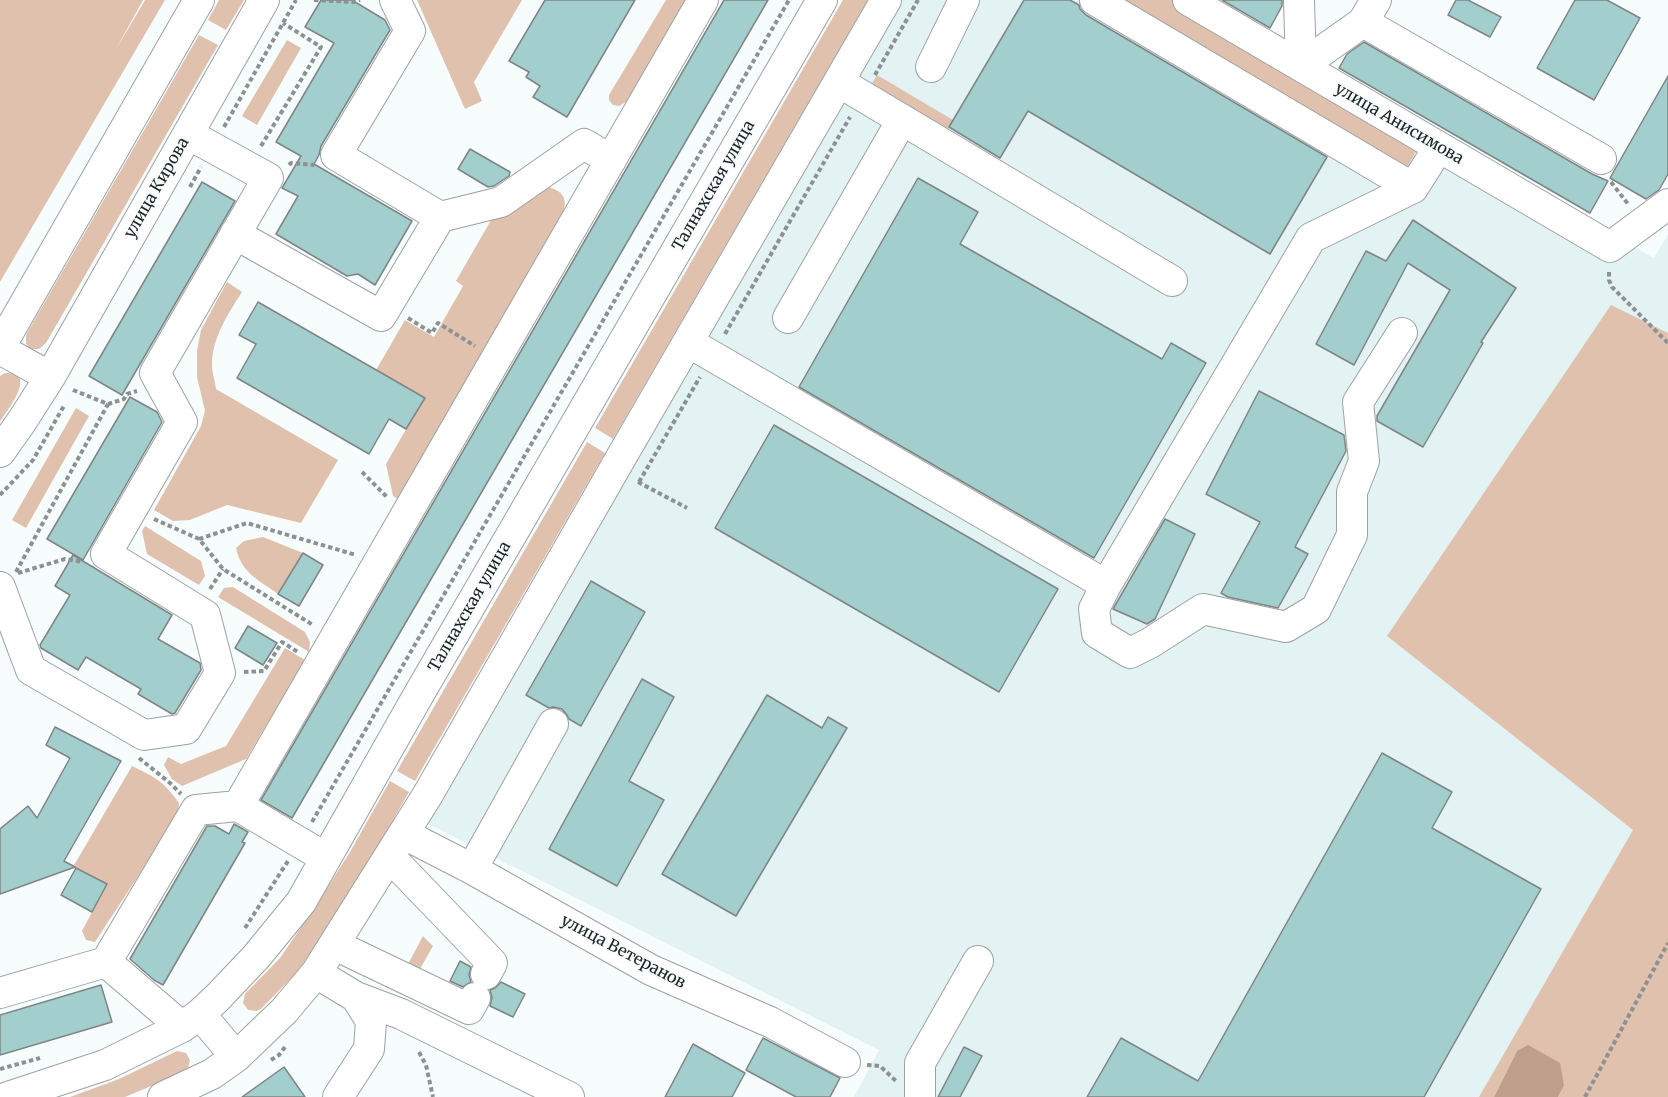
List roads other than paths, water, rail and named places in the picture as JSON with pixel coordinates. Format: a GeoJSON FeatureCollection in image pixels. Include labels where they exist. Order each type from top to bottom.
{"type":"FeatureCollection","features":[{"type":"Feature","properties":{"kind":"street"},"geometry":{"type":"LineString","coordinates":[[62,383],[0,348],[199,0]]}},
{"type":"Feature","properties":{"kind":"street","name":"улица Кирова"},"geometry":{"type":"LineString","coordinates":[[0,452],[22,421],[62,383],[188,134],[264,0]]}},
{"type":"Feature","properties":{"kind":"street"},"geometry":{"type":"LineString","coordinates":[[395,0],[410,31],[336,155],[440,217],[501,202],[584,144],[611,160]]}},
{"type":"Feature","properties":{"kind":"street"},"geometry":{"type":"LineString","coordinates":[[238,806],[703,0]]}},
{"type":"Feature","properties":{"kind":"street","name":"Талнахская улица"},"geometry":{"type":"LineString","coordinates":[[8,1097],[105,1065],[191,1020],[218,997],[256,957],[302,902],[425,684],[822,0]]}},
{"type":"Feature","properties":{"kind":"street"},"geometry":{"type":"LineString","coordinates":[[163,1097],[212,1074],[236,1057],[284,1011],[316,973],[428,796],[886,0]]}},
{"type":"Feature","properties":{"kind":"street"},"geometry":{"type":"LineString","coordinates":[[931,67],[964,0]]}},
{"type":"Feature","properties":{"kind":"street"},"geometry":{"type":"LineString","coordinates":[[1095,0],[1413,188]]}},
{"type":"Feature","properties":{"kind":"street","name":"улица Анисимова"},"geometry":{"type":"LineString","coordinates":[[1188,0],[1610,247],[1668,204]]}},
{"type":"Feature","properties":{"kind":"street"},"geometry":{"type":"LineString","coordinates":[[1299,0],[1301,66]]}},
{"type":"Feature","properties":{"kind":"street"},"geometry":{"type":"LineString","coordinates":[[1301,66],[1369,11],[1601,159]]}},
{"type":"Feature","properties":{"kind":"street"},"geometry":{"type":"LineString","coordinates":[[839,82],[1172,281]]}},
{"type":"Feature","properties":{"kind":"street"},"geometry":{"type":"LineString","coordinates":[[788,318],[902,120]]}},
{"type":"Feature","properties":{"kind":"street"},"geometry":{"type":"LineString","coordinates":[[0,587],[31,670],[144,735],[186,729],[220,673],[205,615],[106,554],[182,422],[155,373],[235,234],[258,173],[188,134]]}},
{"type":"Feature","properties":{"kind":"street"},"geometry":{"type":"LineString","coordinates":[[1402,333],[1358,402],[1364,461],[1352,492],[1352,535],[1316,609],[1286,627],[1203,609],[1130,653],[1097,633],[1094,609],[1106,585],[1311,238],[1413,188],[1439,147]]}},
{"type":"Feature","properties":{"kind":"street"},"geometry":{"type":"LineString","coordinates":[[235,234],[381,316],[440,217]]}},
{"type":"Feature","properties":{"kind":"street"},"geometry":{"type":"LineString","coordinates":[[688,342],[1106,585]]}},
{"type":"Feature","properties":{"kind":"street"},"geometry":{"type":"LineString","coordinates":[[472,869],[553,724]]}},
{"type":"Feature","properties":{"kind":"street"},"geometry":{"type":"LineString","coordinates":[[0,993],[106,962],[196,810],[238,806],[326,858]]}},
{"type":"Feature","properties":{"kind":"street"},"geometry":{"type":"LineString","coordinates":[[334,945],[469,1009],[492,963],[397,845]]}},
{"type":"Feature","properties":{"kind":"street","name":"улица Ветеранов"},"geometry":{"type":"LineString","coordinates":[[397,845],[472,869],[651,970],[770,1022],[845,1062]]}},
{"type":"Feature","properties":{"kind":"street"},"geometry":{"type":"LineString","coordinates":[[920,1097],[920,1063],[978,961]]}},
{"type":"Feature","properties":{"kind":"street"},"geometry":{"type":"LineString","coordinates":[[106,962],[191,1020],[236,1057]]}},
{"type":"Feature","properties":{"kind":"street"},"geometry":{"type":"LineString","coordinates":[[316,973],[356,997],[400,1014],[569,1097]]}},
{"type":"Feature","properties":{"kind":"street"},"geometry":{"type":"LineString","coordinates":[[338,1097],[369,1048],[371,1021],[356,997]]}}]}
